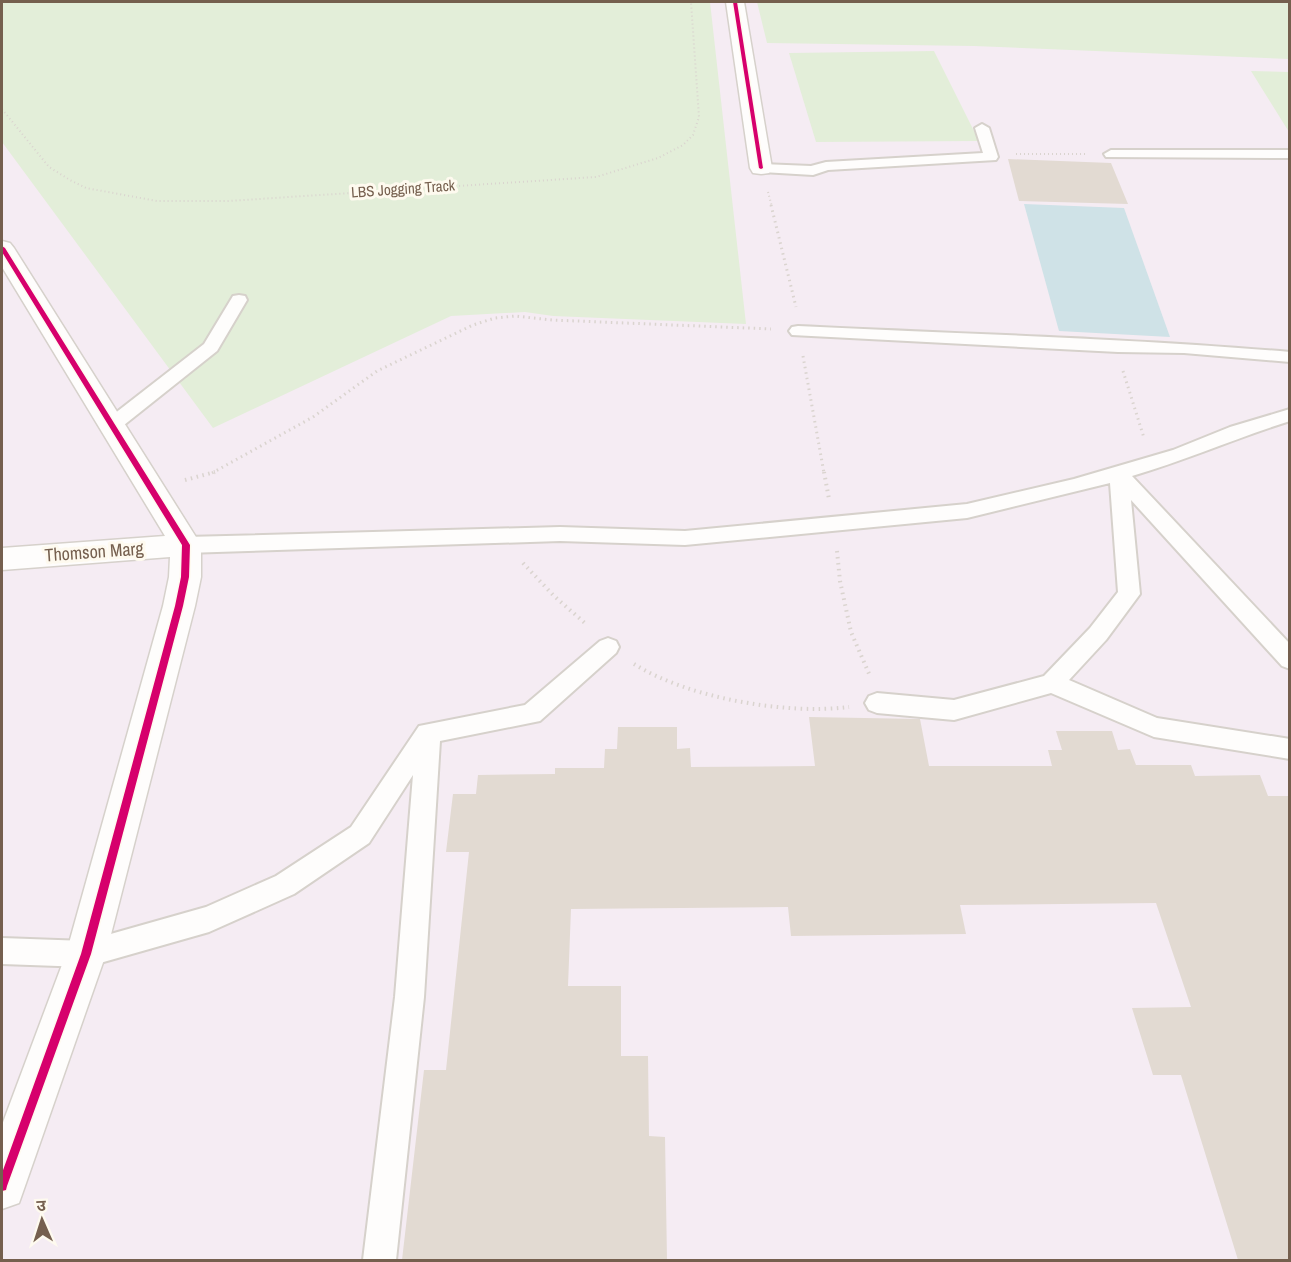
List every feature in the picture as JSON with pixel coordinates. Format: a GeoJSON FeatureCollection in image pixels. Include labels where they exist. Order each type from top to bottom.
{"type":"FeatureCollection","features":[{"type":"Feature","properties":{"kind":"street"},"geometry":{"type":"LineString","coordinates":[[735,2],[763,173]]}},
{"type":"Feature","properties":{"kind":"street"},"geometry":{"type":"LineString","coordinates":[[2,248],[186,545],[186,577],[179,606],[86,954],[5,1165]]}},
{"type":"Feature","properties":{"kind":"street","name":"Thomson Marg"},"geometry":{"type":"LineString","coordinates":[[2,559],[186,545]]}},
{"type":"Feature","properties":{"kind":"lane"},"geometry":{"type":"LineString","coordinates":[[763,173],[813,171],[826,166],[991,157],[982,128]]}},
{"type":"Feature","properties":{"kind":"lane"},"geometry":{"type":"LineString","coordinates":[[1111,154],[1290,154]]}},
{"type":"Feature","properties":{"kind":"lane"},"geometry":{"type":"LineString","coordinates":[[112,424],[211,347],[239,300]]}},
{"type":"Feature","properties":{"kind":"lane"},"geometry":{"type":"LineString","coordinates":[[798,330],[1118,347],[1184,348],[1290,357]]}},
{"type":"Feature","properties":{"kind":"lane"},"geometry":{"type":"LineString","coordinates":[[186,545],[560,534],[685,538],[967,512],[1119,474],[1180,455],[1237,431],[1290,415]]}},
{"type":"Feature","properties":{"kind":"lane"},"geometry":{"type":"LineString","coordinates":[[1119,474],[1290,660]]}},
{"type":"Feature","properties":{"kind":"lane"},"geometry":{"type":"LineString","coordinates":[[877,703],[954,710],[1052,682],[1098,634],[1129,594],[1119,474]]}},
{"type":"Feature","properties":{"kind":"lane"},"geometry":{"type":"LineString","coordinates":[[2,951],[86,954],[208,920],[285,885],[360,835],[428,733],[532,714],[608,647]]}},
{"type":"Feature","properties":{"kind":"lane"},"geometry":{"type":"LineString","coordinates":[[1052,682],[1154,727],[1290,749]]}},
{"type":"Feature","properties":{"kind":"lane"},"geometry":{"type":"LineString","coordinates":[[380,1260],[412,989],[423,847],[428,733]]}},
{"type":"Feature","properties":{"kind":"path"},"geometry":{"type":"LineString","coordinates":[[991,157],[1006,154],[1111,154]]}},
{"type":"Feature","properties":{"kind":"path"},"geometry":{"type":"LineString","coordinates":[[763,173],[795,295]]}},
{"type":"Feature","properties":{"kind":"path"},"geometry":{"type":"LineString","coordinates":[[151,486],[209,476],[313,417],[377,370],[495,318],[514,316],[552,320],[798,330],[834,524],[840,581],[851,632],[871,678],[877,703],[819,711],[712,697],[650,674],[608,647],[524,564],[514,560]]}},
{"type":"Feature","properties":{"kind":"path"},"geometry":{"type":"LineString","coordinates":[[1118,347],[1121,366],[1134,399],[1151,464]]}},
{"type":"Feature","properties":{"kind":"shaded area"},"geometry":{"type":"Polygon","coordinates":[[[2,2],[1289,2],[1289,1260],[2,1260],[2,2]]]}},
{"type":"Feature","properties":{"kind":"shaded area"},"geometry":{"type":"Polygon","coordinates":[[[1024,204],[1124,208],[1170,337],[1059,331],[1024,204]]]}},
{"type":"Feature","properties":{"kind":"green space"},"geometry":{"type":"Polygon","coordinates":[[[2,2],[710,2],[746,324],[553,316],[525,312],[451,316],[213,428],[2,142],[2,2]]]}},
{"type":"Feature","properties":{"kind":"green space"},"geometry":{"type":"Polygon","coordinates":[[[757,2],[1289,2],[1289,59],[974,46],[767,43],[757,2]]]}},
{"type":"Feature","properties":{"kind":"green space"},"geometry":{"type":"Polygon","coordinates":[[[934,51],[979,141],[816,142],[789,53],[934,51]]]}},
{"type":"Feature","properties":{"kind":"green space"},"geometry":{"type":"Polygon","coordinates":[[[1251,71],[1289,72],[1289,132],[1251,71]]]}},
{"type":"Feature","properties":{"kind":"building"},"geometry":{"type":"Polygon","coordinates":[[[1008,159],[1111,163],[1128,204],[1019,201],[1008,159]]]}},
{"type":"Feature","properties":{"kind":"building"},"geometry":{"type":"Polygon","coordinates":[[[809,717],[920,719],[929,766],[1052,766],[1048,750],[1062,750],[1056,731],[1112,731],[1118,750],[1130,749],[1136,765],[1191,765],[1195,776],[1260,775],[1268,796],[1290,796],[1290,1260],[1238,1260],[1181,1075],[1153,1075],[1132,1008],[1191,1007],[1156,903],[960,905],[966,934],[791,936],[788,907],[571,909],[568,986],[621,986],[621,1056],[648,1056],[649,1136],[665,1137],[667,1260],[402,1260],[424,1070],[446,1070],[469,852],[446,852],[453,794],[476,794],[478,775],[555,774],[555,768],[604,768],[605,749],[617,749],[618,727],[677,727],[677,749],[690,748],[691,767],[815,766],[809,717]]]}},
{"type":"Feature","properties":{"kind":"cycle path"},"geometry":{"type":"LineString","coordinates":[[735,2],[761,168]]}},
{"type":"Feature","properties":{"kind":"cycle path"},"geometry":{"type":"LineString","coordinates":[[2,248],[186,545],[185,577],[179,606],[86,954],[2,1186]]}}]}
